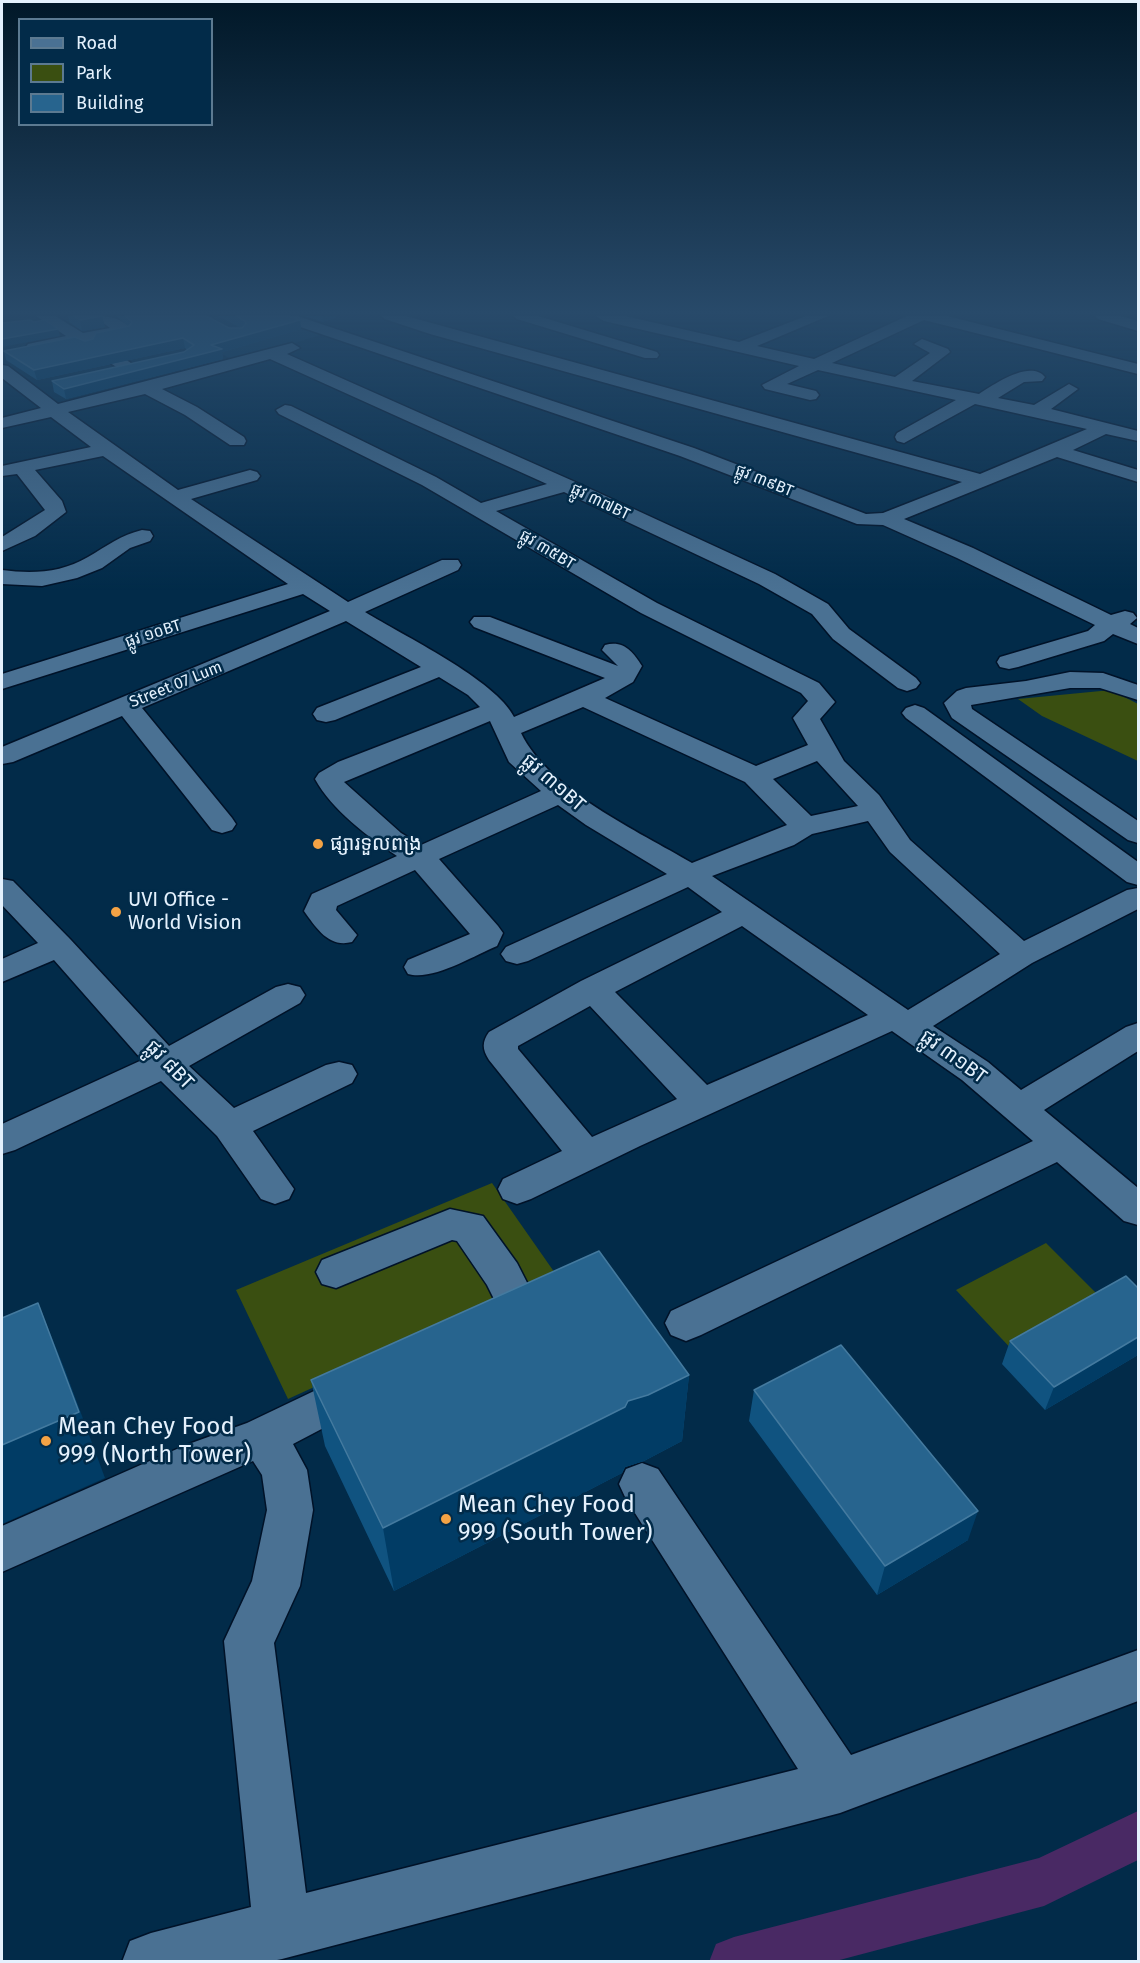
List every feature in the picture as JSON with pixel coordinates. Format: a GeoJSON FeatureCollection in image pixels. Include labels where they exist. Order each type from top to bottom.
{"type":"FeatureCollection","features":[{"type":"Feature","properties":{"kind":"street","name":"ផ្លូវ ៣១BT"},"geometry":{"type":"LineString","coordinates":[[49,408],[106,450],[305,586],[477,690],[502,719],[519,756],[560,793],[596,819],[689,874],[975,1071],[1138,1210]]}},
{"type":"Feature","properties":{"kind":"street"},"geometry":{"type":"LineString","coordinates":[[2,423],[71,408]]}},
{"type":"Feature","properties":{"kind":"street"},"geometry":{"type":"LineString","coordinates":[[185,408],[237,441]]}},
{"type":"Feature","properties":{"kind":"street","name":"ផ្លូវ ៣៧BT"},"geometry":{"type":"LineString","coordinates":[[389,408],[566,485],[799,596],[820,609],[841,634],[859,649],[907,683]]}},
{"type":"Feature","properties":{"kind":"street","name":"ផ្លូវ ៣៩BT"},"geometry":{"type":"LineString","coordinates":[[555,408],[687,452],[864,520],[886,519],[1056,450],[1103,428]]}},
{"type":"Feature","properties":{"kind":"street"},"geometry":{"type":"LineString","coordinates":[[715,408],[982,481]]}},
{"type":"Feature","properties":{"kind":"street"},"geometry":{"type":"LineString","coordinates":[[904,437],[960,408]]}},
{"type":"Feature","properties":{"kind":"street"},"geometry":{"type":"LineString","coordinates":[[1022,408],[1138,436]]}},
{"type":"Feature","properties":{"kind":"street"},"geometry":{"type":"LineString","coordinates":[[1037,411],[1042,408]]}},
{"type":"Feature","properties":{"kind":"street","name":"ផ្លូវ ៣៥BT"},"geometry":{"type":"LineString","coordinates":[[285,410],[429,482],[649,608],[810,688],[822,702],[806,718],[823,749]]}},
{"type":"Feature","properties":{"kind":"street"},"geometry":{"type":"LineString","coordinates":[[2,472],[106,450]]}},
{"type":"Feature","properties":{"kind":"street"},"geometry":{"type":"LineString","coordinates":[[1056,450],[1138,476]]}},
{"type":"Feature","properties":{"kind":"street"},"geometry":{"type":"LineString","coordinates":[[2,545],[28,532],[56,512],[55,505],[22,467]]}},
{"type":"Feature","properties":{"kind":"street"},"geometry":{"type":"LineString","coordinates":[[175,497],[250,476]]}},
{"type":"Feature","properties":{"kind":"street"},"geometry":{"type":"LineString","coordinates":[[478,510],[566,485]]}},
{"type":"Feature","properties":{"kind":"street"},"geometry":{"type":"LineString","coordinates":[[886,519],[987,563],[1138,637]]}},
{"type":"Feature","properties":{"kind":"street"},"geometry":{"type":"LineString","coordinates":[[2,577],[20,581],[37,581],[80,568],[105,556],[117,544],[142,536]]}},
{"type":"Feature","properties":{"kind":"street","name":"Street 07 Lum"},"geometry":{"type":"LineString","coordinates":[[3,756],[348,611],[450,565]]}},
{"type":"Feature","properties":{"kind":"street","name":"ផ្លូវ ១០BT"},"geometry":{"type":"LineString","coordinates":[[2,682],[305,586]]}},
{"type":"Feature","properties":{"kind":"street"},"geometry":{"type":"LineString","coordinates":[[1009,662],[1096,636],[1110,624],[1138,613]]}},
{"type":"Feature","properties":{"kind":"street"},"geometry":{"type":"LineString","coordinates":[[482,622],[624,677]]}},
{"type":"Feature","properties":{"kind":"street"},"geometry":{"type":"LineString","coordinates":[[420,968],[486,939],[486,933],[421,858],[391,839],[335,790],[329,779],[357,764],[502,719],[584,698],[611,686],[624,677],[630,666],[623,656],[614,650]]}},
{"type":"Feature","properties":{"kind":"street"},"geometry":{"type":"LineString","coordinates":[[326,714],[440,668]]}},
{"type":"Feature","properties":{"kind":"street"},"geometry":{"type":"LineString","coordinates":[[1138,693],[1103,681],[1070,680],[1026,689],[966,696],[957,703],[961,713],[1138,834]]}},
{"type":"Feature","properties":{"kind":"street"},"geometry":{"type":"LineString","coordinates":[[584,698],[755,776],[800,822],[802,827]]}},
{"type":"Feature","properties":{"kind":"street"},"geometry":{"type":"LineString","coordinates":[[127,705],[222,824]]}},
{"type":"Feature","properties":{"kind":"street"},"geometry":{"type":"LineString","coordinates":[[915,713],[1138,876]]}},
{"type":"Feature","properties":{"kind":"street"},"geometry":{"type":"LineString","coordinates":[[755,776],[823,749],[833,765],[875,811],[900,846],[1021,956]]}},
{"type":"Feature","properties":{"kind":"street"},"geometry":{"type":"LineString","coordinates":[[341,935],[320,911],[323,901],[560,793]]}},
{"type":"Feature","properties":{"kind":"street"},"geometry":{"type":"LineString","coordinates":[[517,954],[689,874],[782,839],[798,832],[802,827],[875,811]]}},
{"type":"Feature","properties":{"kind":"street","name":"ផ្លូវ ៨BT"},"geometry":{"type":"LineString","coordinates":[[2,888],[59,946],[165,1064],[230,1126],[275,1189]]}},
{"type":"Feature","properties":{"kind":"street"},"geometry":{"type":"LineString","coordinates":[[517,1189],[702,1103],[902,1020],[1138,897]]}},
{"type":"Feature","properties":{"kind":"street"},"geometry":{"type":"LineString","coordinates":[[587,1156],[501,1051],[501,1040],[593,989],[744,913]]}},
{"type":"Feature","properties":{"kind":"street"},"geometry":{"type":"LineString","coordinates":[[2,971],[59,946]]}},
{"type":"Feature","properties":{"kind":"street"},"geometry":{"type":"LineString","coordinates":[[593,989],[702,1103]]}},
{"type":"Feature","properties":{"kind":"street"},"geometry":{"type":"LineString","coordinates":[[2,1140],[165,1064],[288,995]]}},
{"type":"Feature","properties":{"kind":"street"},"geometry":{"type":"LineString","coordinates":[[1019,1108],[1138,1035]]}},
{"type":"Feature","properties":{"kind":"street"},"geometry":{"type":"LineString","coordinates":[[230,1126],[339,1074]]}},
{"type":"Feature","properties":{"kind":"street"},"geometry":{"type":"LineString","coordinates":[[686,1323],[1062,1143]]}},
{"type":"Feature","properties":{"kind":"street"},"geometry":{"type":"LineString","coordinates":[[336,1272],[450,1224],[469,1227],[503,1275],[519,1308],[466,1335]]}},
{"type":"Feature","properties":{"kind":"street"},"geometry":{"type":"LineString","coordinates":[[2,1550],[202,1460],[263,1437],[391,1372]]}},
{"type":"Feature","properties":{"kind":"street"},"geometry":{"type":"LineString","coordinates":[[263,1437],[284,1470],[291,1510],[276,1586],[249,1641],[282,1930]]}},
{"type":"Feature","properties":{"kind":"street"},"geometry":{"type":"LineString","coordinates":[[642,1484],[840,1786]]}},
{"type":"Feature","properties":{"kind":"street"},"geometry":{"type":"LineString","coordinates":[[151,1962],[840,1786],[1138,1676]]}},
{"type":"Feature","properties":{"kind":"green space"},"geometry":{"type":"Polygon","coordinates":[[[1111,690],[1138,704],[1138,761],[1042,716],[1018,699],[1111,690]]]}},
{"type":"Feature","properties":{"kind":"green space"},"geometry":{"type":"Polygon","coordinates":[[[492,1183],[557,1276],[288,1399],[236,1290],[492,1183]]]}},
{"type":"Feature","properties":{"kind":"green space"},"geometry":{"type":"Polygon","coordinates":[[[1046,1243],[1107,1304],[1016,1354],[956,1290],[1046,1243]]]}},
{"type":"Feature","properties":{"kind":"building"},"geometry":{"type":"Polygon","coordinates":[[[599,1251],[689,1375],[648,1395],[628,1401],[625,1407],[383,1528],[311,1380],[599,1251]]]}},
{"type":"Feature","properties":{"kind":"building"},"geometry":{"type":"Polygon","coordinates":[[[1126,1276],[1138,1288],[1138,1337],[1054,1387],[1010,1341],[1126,1276]]]}},
{"type":"Feature","properties":{"kind":"building"},"geometry":{"type":"Polygon","coordinates":[[[38,1303],[79,1412],[2,1445],[2,1318],[38,1303]]]}},
{"type":"Feature","properties":{"kind":"building"},"geometry":{"type":"Polygon","coordinates":[[[841,1345],[978,1511],[885,1566],[754,1390],[841,1345]]]}},
{"type":"Feature","properties":{"kind":"waterway"},"geometry":{"type":"LineString","coordinates":[[734,1962],[1044,1881],[1138,1835]]}},
{"type":"Feature","properties":{"kind":"place","name":"ផ្សារទួលពង្រ"},"geometry":{"type":"Point","coordinates":[318,844]}},
{"type":"Feature","properties":{"kind":"place","name":"UVI Office - World Vision"},"geometry":{"type":"Point","coordinates":[116,912]}},
{"type":"Feature","properties":{"kind":"place","name":"Mean Chey Food 999 (North Tower)"},"geometry":{"type":"Point","coordinates":[46,1441]}},
{"type":"Feature","properties":{"kind":"place","name":"Mean Chey Food 999 (South Tower)"},"geometry":{"type":"Point","coordinates":[446,1519]}}]}
